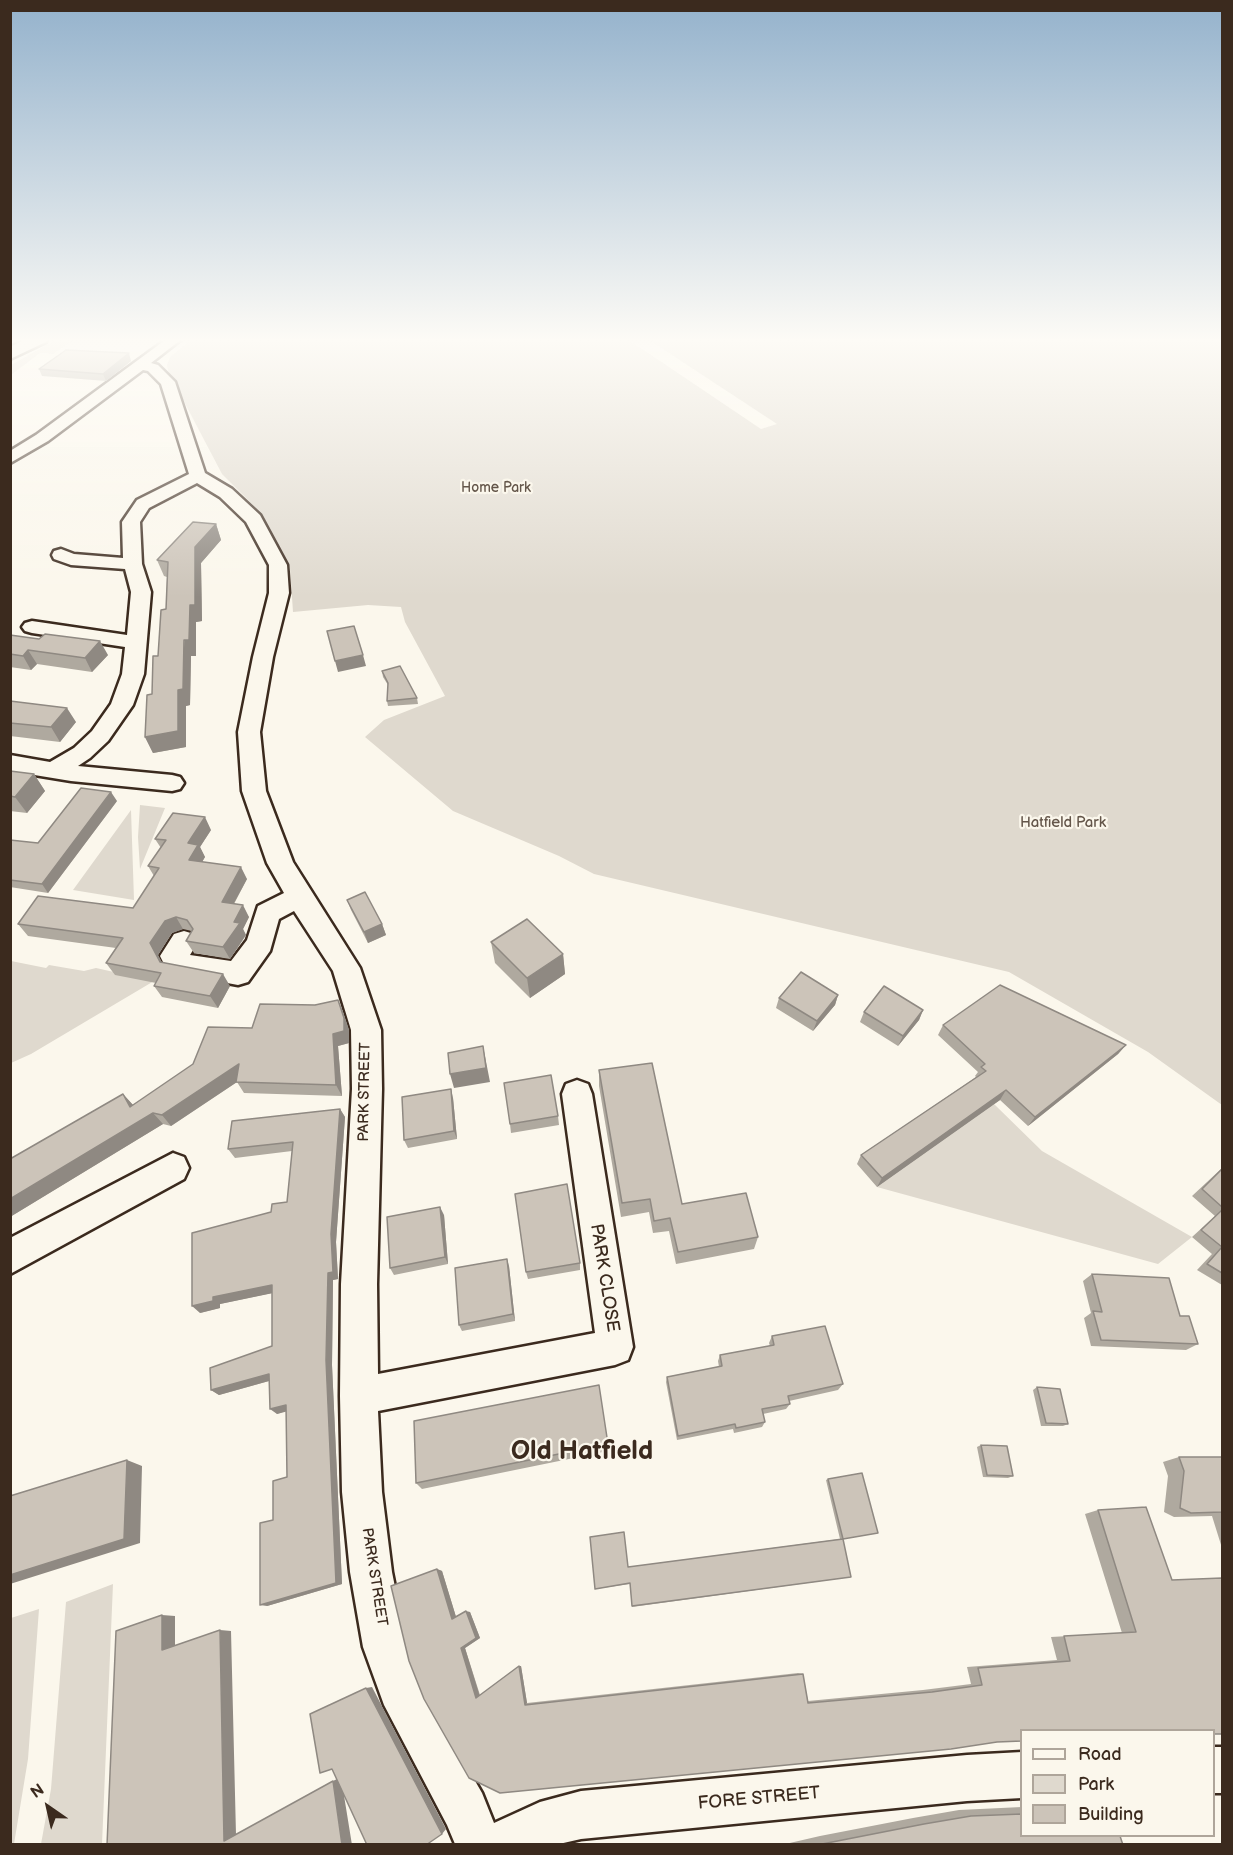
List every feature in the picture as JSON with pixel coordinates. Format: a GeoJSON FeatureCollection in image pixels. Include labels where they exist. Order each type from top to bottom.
{"type":"FeatureCollection","features":[{"type":"Feature","properties":{"kind":"street"},"geometry":{"type":"LineString","coordinates":[[10,458],[60,425]]}},
{"type":"Feature","properties":{"kind":"street"},"geometry":{"type":"LineString","coordinates":[[54,770],[82,753],[100,736],[122,705],[133,674],[141,592],[133,564],[131,522],[143,504],[198,476],[182,425]]}},
{"type":"Feature","properties":{"kind":"street","name":"PARK STREET"},"geometry":{"type":"LineString","coordinates":[[198,476],[226,493],[254,519],[278,564],[279,593],[263,657],[249,732],[254,791],[280,863],[299,897],[346,968],[366,1030],[367,1089],[360,1272],[359,1396],[362,1492],[371,1572],[385,1647],[406,1705],[465,1810],[479,1845]]}},
{"type":"Feature","properties":{"kind":"street"},"geometry":{"type":"LineString","coordinates":[[61,555],[71,559],[133,564]]}},
{"type":"Feature","properties":{"kind":"street"},"geometry":{"type":"LineString","coordinates":[[32,627],[136,642]]}},
{"type":"Feature","properties":{"kind":"street"},"geometry":{"type":"LineString","coordinates":[[10,763],[172,783]]}},
{"type":"Feature","properties":{"kind":"street"},"geometry":{"type":"LineString","coordinates":[[184,942],[174,956],[178,964],[238,974],[260,942],[267,913],[299,897]]}},
{"type":"Feature","properties":{"kind":"street","name":"PARK CLOSE"},"geometry":{"type":"LineString","coordinates":[[359,1396],[615,1347],[577,1094]]}},
{"type":"Feature","properties":{"kind":"street"},"geometry":{"type":"LineString","coordinates":[[10,1257],[173,1168]]}},
{"type":"Feature","properties":{"kind":"street","name":"FORE STREET"},"geometry":{"type":"LineString","coordinates":[[501,1845],[540,1826],[581,1815],[967,1778],[1020,1775]]}},
{"type":"Feature","properties":{"kind":"green space"},"geometry":{"type":"Polygon","coordinates":[[[196,425],[754,425],[761,429],[775,425],[1222,425],[1222,1105],[1148,1052],[1009,972],[594,874],[559,856],[453,811],[365,737],[384,720],[445,696],[405,622],[401,607],[368,605],[293,612],[290,568],[257,509],[222,474],[196,425]]]}},
{"type":"Feature","properties":{"kind":"green space"},"geometry":{"type":"Polygon","coordinates":[[[140,805],[165,808],[140,869],[138,837],[140,805]]]}},
{"type":"Feature","properties":{"kind":"green space"},"geometry":{"type":"Polygon","coordinates":[[[131,810],[134,900],[73,890],[131,810]]]}},
{"type":"Feature","properties":{"kind":"green space"},"geometry":{"type":"Polygon","coordinates":[[[11,961],[46,968],[49,965],[84,971],[96,968],[154,981],[31,1054],[11,1063],[11,961]]]}},
{"type":"Feature","properties":{"kind":"green space"},"geometry":{"type":"Polygon","coordinates":[[[994,1104],[1042,1151],[1192,1237],[1158,1264],[877,1187],[994,1104]]]}},
{"type":"Feature","properties":{"kind":"green space"},"geometry":{"type":"Polygon","coordinates":[[[113,1584],[102,1844],[41,1844],[51,1789],[66,1602],[113,1584]]]}},
{"type":"Feature","properties":{"kind":"green space"},"geometry":{"type":"Polygon","coordinates":[[[39,1609],[28,1759],[14,1844],[11,1844],[11,1618],[39,1609]]]}},
{"type":"Feature","properties":{"kind":"building"},"geometry":{"type":"Polygon","coordinates":[[[193,522],[216,524],[195,547],[195,605],[190,605],[189,640],[184,640],[183,689],[178,690],[178,731],[145,737],[147,695],[152,694],[153,656],[158,656],[161,610],[166,609],[168,562],[157,560],[193,522]]]}},
{"type":"Feature","properties":{"kind":"building"},"geometry":{"type":"Polygon","coordinates":[[[354,626],[363,655],[335,661],[327,631],[354,626]]]}},
{"type":"Feature","properties":{"kind":"building"},"geometry":{"type":"Polygon","coordinates":[[[45,634],[100,641],[85,658],[28,650],[23,656],[10,654],[10,635],[39,639],[45,634]]]}},
{"type":"Feature","properties":{"kind":"building"},"geometry":{"type":"Polygon","coordinates":[[[400,666],[417,698],[387,701],[388,683],[382,671],[400,666]]]}},
{"type":"Feature","properties":{"kind":"building"},"geometry":{"type":"Polygon","coordinates":[[[10,701],[67,708],[51,727],[10,723],[10,701]]]}},
{"type":"Feature","properties":{"kind":"building"},"geometry":{"type":"Polygon","coordinates":[[[10,771],[34,774],[15,797],[10,796],[10,771]]]}},
{"type":"Feature","properties":{"kind":"building"},"geometry":{"type":"Polygon","coordinates":[[[81,788],[111,792],[42,884],[10,880],[10,840],[38,843],[81,788]]]}},
{"type":"Feature","properties":{"kind":"building"},"geometry":{"type":"Polygon","coordinates":[[[173,813],[205,817],[188,843],[198,845],[189,860],[241,867],[222,902],[243,905],[234,922],[240,923],[223,947],[186,941],[193,929],[187,920],[176,917],[165,921],[150,943],[160,962],[223,974],[210,996],[154,986],[161,973],[106,963],[123,938],[18,924],[38,896],[133,908],[159,868],[148,866],[166,840],[155,839],[173,813]]]}},
{"type":"Feature","properties":{"kind":"building"},"geometry":{"type":"Polygon","coordinates":[[[365,892],[382,924],[364,932],[347,900],[365,892]]]}},
{"type":"Feature","properties":{"kind":"building"},"geometry":{"type":"Polygon","coordinates":[[[527,919],[563,954],[527,978],[491,942],[527,919]]]}},
{"type":"Feature","properties":{"kind":"building"},"geometry":{"type":"Polygon","coordinates":[[[801,972],[838,995],[817,1021],[779,998],[801,972]]]}},
{"type":"Feature","properties":{"kind":"building"},"geometry":{"type":"Polygon","coordinates":[[[1000,985],[1126,1045],[1035,1117],[1006,1090],[882,1178],[861,1155],[986,1071],[981,1067],[985,1064],[943,1025],[1000,985]]]}},
{"type":"Feature","properties":{"kind":"building"},"geometry":{"type":"Polygon","coordinates":[[[884,986],[923,1010],[903,1036],[864,1012],[884,986]]]}},
{"type":"Feature","properties":{"kind":"building"},"geometry":{"type":"Polygon","coordinates":[[[338,1000],[344,1018],[344,1031],[333,1034],[336,1085],[236,1082],[239,1064],[162,1115],[153,1113],[10,1199],[10,1159],[123,1094],[130,1107],[193,1064],[208,1027],[252,1028],[260,1004],[315,1005],[338,1000]]]}},
{"type":"Feature","properties":{"kind":"building"},"geometry":{"type":"Polygon","coordinates":[[[483,1046],[486,1068],[450,1074],[448,1053],[483,1046]]]}},
{"type":"Feature","properties":{"kind":"building"},"geometry":{"type":"Polygon","coordinates":[[[652,1063],[682,1204],[746,1193],[758,1237],[678,1252],[670,1218],[654,1221],[650,1199],[622,1203],[599,1070],[652,1063]]]}},
{"type":"Feature","properties":{"kind":"building"},"geometry":{"type":"Polygon","coordinates":[[[551,1075],[558,1116],[510,1124],[504,1083],[551,1075]]]}},
{"type":"Feature","properties":{"kind":"building"},"geometry":{"type":"Polygon","coordinates":[[[451,1089],[454,1131],[404,1140],[402,1097],[451,1089]]]}},
{"type":"Feature","properties":{"kind":"building"},"geometry":{"type":"Polygon","coordinates":[[[340,1109],[331,1234],[333,1272],[328,1273],[326,1360],[336,1583],[260,1605],[260,1523],[273,1520],[273,1481],[287,1477],[286,1405],[270,1409],[269,1374],[211,1390],[210,1368],[272,1346],[272,1285],[213,1297],[213,1301],[192,1306],[192,1233],[271,1212],[272,1204],[287,1202],[293,1142],[228,1149],[232,1121],[340,1109]]]}},
{"type":"Feature","properties":{"kind":"building"},"geometry":{"type":"Polygon","coordinates":[[[1222,1169],[1222,1207],[1202,1189],[1222,1169]]]}},
{"type":"Feature","properties":{"kind":"building"},"geometry":{"type":"Polygon","coordinates":[[[567,1184],[580,1263],[526,1272],[515,1194],[567,1184]]]}},
{"type":"Feature","properties":{"kind":"building"},"geometry":{"type":"Polygon","coordinates":[[[440,1207],[445,1257],[390,1268],[387,1217],[440,1207]]]}},
{"type":"Feature","properties":{"kind":"building"},"geometry":{"type":"Polygon","coordinates":[[[1222,1210],[1222,1247],[1201,1230],[1222,1210]]]}},
{"type":"Feature","properties":{"kind":"building"},"geometry":{"type":"Polygon","coordinates":[[[1222,1247],[1222,1273],[1207,1264],[1222,1247]]]}},
{"type":"Feature","properties":{"kind":"building"},"geometry":{"type":"Polygon","coordinates":[[[507,1259],[513,1314],[459,1325],[455,1268],[507,1259]]]}},
{"type":"Feature","properties":{"kind":"building"},"geometry":{"type":"Polygon","coordinates":[[[1092,1274],[1169,1278],[1180,1316],[1189,1316],[1198,1344],[1101,1340],[1093,1311],[1102,1312],[1092,1274]]]}},
{"type":"Feature","properties":{"kind":"building"},"geometry":{"type":"Polygon","coordinates":[[[825,1326],[843,1384],[788,1396],[790,1404],[762,1409],[765,1422],[736,1428],[735,1424],[678,1436],[667,1377],[722,1366],[720,1355],[774,1345],[772,1336],[825,1326]]]}},
{"type":"Feature","properties":{"kind":"building"},"geometry":{"type":"Polygon","coordinates":[[[599,1385],[608,1444],[416,1483],[414,1421],[599,1385]]]}},
{"type":"Feature","properties":{"kind":"building"},"geometry":{"type":"Polygon","coordinates":[[[1037,1387],[1060,1389],[1068,1424],[1046,1423],[1037,1387]]]}},
{"type":"Feature","properties":{"kind":"building"},"geometry":{"type":"Polygon","coordinates":[[[981,1445],[1007,1446],[1013,1476],[987,1475],[981,1445]]]}},
{"type":"Feature","properties":{"kind":"building"},"geometry":{"type":"Polygon","coordinates":[[[1179,1457],[1222,1457],[1222,1512],[1191,1513],[1180,1508],[1184,1471],[1179,1457]]]}},
{"type":"Feature","properties":{"kind":"building"},"geometry":{"type":"Polygon","coordinates":[[[127,1460],[124,1539],[10,1575],[10,1496],[127,1460]]]}},
{"type":"Feature","properties":{"kind":"building"},"geometry":{"type":"Polygon","coordinates":[[[862,1473],[878,1533],[843,1539],[828,1479],[862,1473]]]}},
{"type":"Feature","properties":{"kind":"building"},"geometry":{"type":"Polygon","coordinates":[[[1146,1507],[1172,1580],[1222,1578],[1222,1734],[1215,1734],[1215,1729],[1020,1729],[1020,1741],[500,1793],[469,1778],[424,1699],[409,1661],[391,1586],[437,1569],[452,1619],[466,1611],[476,1638],[461,1648],[476,1698],[519,1666],[525,1705],[803,1674],[808,1703],[932,1692],[982,1685],[978,1668],[1070,1661],[1064,1636],[1136,1632],[1098,1510],[1146,1507]]]}},
{"type":"Feature","properties":{"kind":"building"},"geometry":{"type":"Polygon","coordinates":[[[624,1532],[628,1567],[843,1539],[851,1577],[632,1606],[630,1583],[595,1589],[590,1537],[624,1532]]]}},
{"type":"Feature","properties":{"kind":"building"},"geometry":{"type":"Polygon","coordinates":[[[162,1615],[162,1650],[220,1630],[224,1841],[333,1781],[342,1845],[107,1845],[116,1631],[162,1615]]]}},
{"type":"Feature","properties":{"kind":"building"},"geometry":{"type":"Polygon","coordinates":[[[366,1688],[442,1834],[426,1845],[367,1845],[332,1769],[320,1773],[310,1714],[366,1688]]]}},
{"type":"Feature","properties":{"kind":"building"},"geometry":{"type":"Polygon","coordinates":[[[1020,1814],[1020,1837],[1120,1837],[1123,1845],[817,1845],[924,1824],[971,1816],[1020,1814]]]}},
{"type":"Feature","properties":{"kind":"district","name":"Old Hatfield"},"geometry":{"type":"Point","coordinates":[582,1452]}},
{"type":"Feature","properties":{"kind":"park label","name":"Home Park"},"geometry":{"type":"Point","coordinates":[496,488]}},
{"type":"Feature","properties":{"kind":"park label","name":"Hatfield Park"},"geometry":{"type":"Point","coordinates":[1063,823]}}]}
